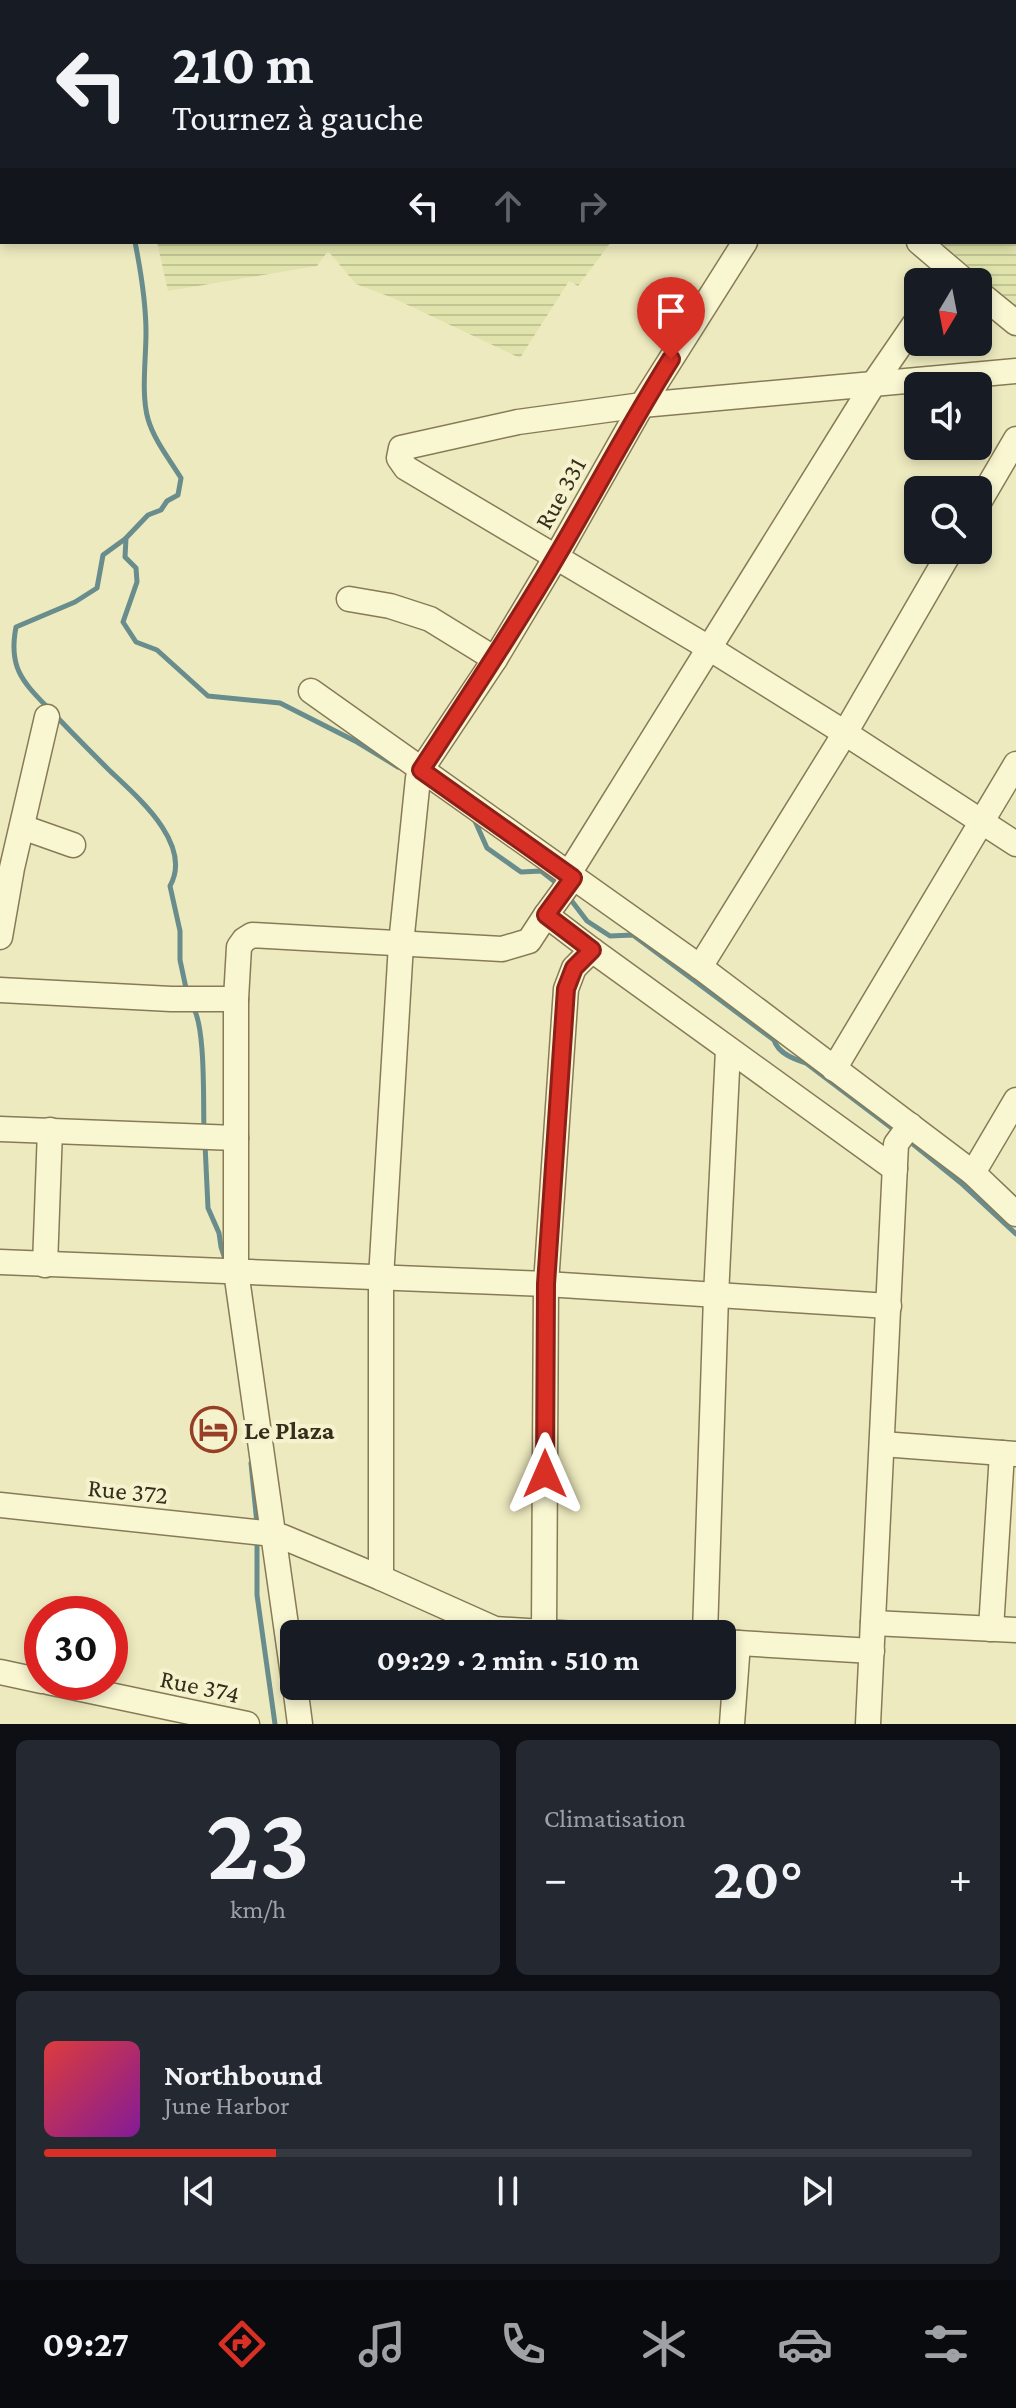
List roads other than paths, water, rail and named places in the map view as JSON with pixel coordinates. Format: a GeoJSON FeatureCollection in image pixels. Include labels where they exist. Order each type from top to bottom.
{"type":"FeatureCollection","features":[{"type":"Feature","properties":{"kind":"street","name":"Rue 331"},"geometry":{"type":"LineString","coordinates":[[418,783],[556,557],[642,405],[744,244]]}},
{"type":"Feature","properties":{"kind":"street"},"geometry":{"type":"LineString","coordinates":[[921,244],[944,268]]}},
{"type":"Feature","properties":{"kind":"street"},"geometry":{"type":"LineString","coordinates":[[992,303],[1016,323]]}},
{"type":"Feature","properties":{"kind":"street"},"geometry":{"type":"LineString","coordinates":[[280,1620],[262,1533],[236,1271],[236,999],[239,947],[252,935],[502,949],[529,941],[904,339]]}},
{"type":"Feature","properties":{"kind":"street"},"geometry":{"type":"LineString","coordinates":[[1016,371],[642,405],[518,422],[401,448],[399,458],[406,468],[709,648],[1016,844]]}},
{"type":"Feature","properties":{"kind":"street"},"geometry":{"type":"LineString","coordinates":[[992,480],[1016,439]]}},
{"type":"Feature","properties":{"kind":"street"},"geometry":{"type":"LineString","coordinates":[[700,967],[845,733],[943,564]]}},
{"type":"Feature","properties":{"kind":"street"},"geometry":{"type":"LineString","coordinates":[[349,599],[390,606],[430,619],[495,659]]}},
{"type":"Feature","properties":{"kind":"street"},"geometry":{"type":"LineString","coordinates":[[311,691],[418,783],[571,876],[700,967],[834,1069],[904,1133],[973,1173],[1016,1214]]}},
{"type":"Feature","properties":{"kind":"street"},"geometry":{"type":"LineString","coordinates":[[0,937],[6,866],[22,827],[47,717]]}},
{"type":"Feature","properties":{"kind":"street"},"geometry":{"type":"LineString","coordinates":[[834,1069],[1016,764]]}},
{"type":"Feature","properties":{"kind":"street"},"geometry":{"type":"LineString","coordinates":[[381,1578],[381,1278],[401,944],[418,783]]}},
{"type":"Feature","properties":{"kind":"street"},"geometry":{"type":"LineString","coordinates":[[22,827],[73,845]]}},
{"type":"Feature","properties":{"kind":"street"},"geometry":{"type":"LineString","coordinates":[[546,915],[895,1169]]}},
{"type":"Feature","properties":{"kind":"street"},"geometry":{"type":"LineString","coordinates":[[544,1620],[546,1284],[566,989],[574,968],[592,950]]}},
{"type":"Feature","properties":{"kind":"street"},"geometry":{"type":"LineString","coordinates":[[0,990],[171,999],[236,999]]}},
{"type":"Feature","properties":{"kind":"street"},"geometry":{"type":"LineString","coordinates":[[705,1620],[728,1050]]}},
{"type":"Feature","properties":{"kind":"street"},"geometry":{"type":"LineString","coordinates":[[973,1173],[1016,1100]]}},
{"type":"Feature","properties":{"kind":"street"},"geometry":{"type":"LineString","coordinates":[[0,1129],[236,1138]]}},
{"type":"Feature","properties":{"kind":"street"},"geometry":{"type":"LineString","coordinates":[[45,1265],[50,1130]]}},
{"type":"Feature","properties":{"kind":"street"},"geometry":{"type":"LineString","coordinates":[[868,1724],[895,1169],[904,1133]]}},
{"type":"Feature","properties":{"kind":"street"},"geometry":{"type":"LineString","coordinates":[[0,1262],[546,1284],[889,1306]]}},
{"type":"Feature","properties":{"kind":"street"},"geometry":{"type":"LineString","coordinates":[[882,1444],[1009,1454],[991,1629]]}},
{"type":"Feature","properties":{"kind":"street","name":"Rue 372"},"geometry":{"type":"LineString","coordinates":[[0,1505],[262,1533],[381,1578],[475,1620]]}},
{"type":"Feature","properties":{"kind":"street"},"geometry":{"type":"LineString","coordinates":[[873,1623],[1016,1630]]}},
{"type":"Feature","properties":{"kind":"street"},"geometry":{"type":"LineString","coordinates":[[736,1643],[872,1651]]}},
{"type":"Feature","properties":{"kind":"street"},"geometry":{"type":"LineString","coordinates":[[0,1672],[24,1677]]}},
{"type":"Feature","properties":{"kind":"street","name":"Rue 374"},"geometry":{"type":"LineString","coordinates":[[128,1699],[247,1724]]}},
{"type":"Feature","properties":{"kind":"street"},"geometry":{"type":"LineString","coordinates":[[296,1700],[300,1724]]}},
{"type":"Feature","properties":{"kind":"street"},"geometry":{"type":"LineString","coordinates":[[731,1700],[732,1724]]}},
{"type":"Feature","properties":{"kind":"waterway"},"geometry":{"type":"LineString","coordinates":[[135,244],[145,310],[146,409],[154,435],[181,478],[178,495],[167,501],[161,510],[148,515],[126,538],[125,557],[136,568],[137,582],[123,622],[136,642],[157,650],[208,696],[280,703],[357,742],[398,767]]}},
{"type":"Feature","properties":{"kind":"waterway"},"geometry":{"type":"LineString","coordinates":[[49,709],[25,682],[16,664],[16,627],[75,602],[97,588],[103,555],[125,539]]}},
{"type":"Feature","properties":{"kind":"waterway"},"geometry":{"type":"LineString","coordinates":[[56,716],[146,806],[168,837],[174,853],[175,870],[170,886],[180,931],[180,960],[187,993]]}},
{"type":"Feature","properties":{"kind":"waterway"},"geometry":{"type":"LineString","coordinates":[[472,818],[487,848],[521,872],[541,871],[559,885]]}},
{"type":"Feature","properties":{"kind":"waterway"},"geometry":{"type":"LineString","coordinates":[[568,896],[587,921],[610,936],[633,935],[774,1040],[782,1052],[806,1063],[897,1132]]}},
{"type":"Feature","properties":{"kind":"waterway"},"geometry":{"type":"LineString","coordinates":[[192,1006],[202,1046],[204,1130]]}},
{"type":"Feature","properties":{"kind":"waterway"},"geometry":{"type":"LineString","coordinates":[[908,1140],[1016,1234]]}},
{"type":"Feature","properties":{"kind":"waterway"},"geometry":{"type":"LineString","coordinates":[[205,1144],[208,1208],[219,1233],[226,1262]]}},
{"type":"Feature","properties":{"kind":"waterway"},"geometry":{"type":"LineString","coordinates":[[251,1463],[257,1524]]}},
{"type":"Feature","properties":{"kind":"waterway"},"geometry":{"type":"LineString","coordinates":[[257,1538],[257,1595],[275,1724]]}},
{"type":"Feature","properties":{"kind":"place","name":"Le Plaza"},"geometry":{"type":"Point","coordinates":[213,1430]}}]}
